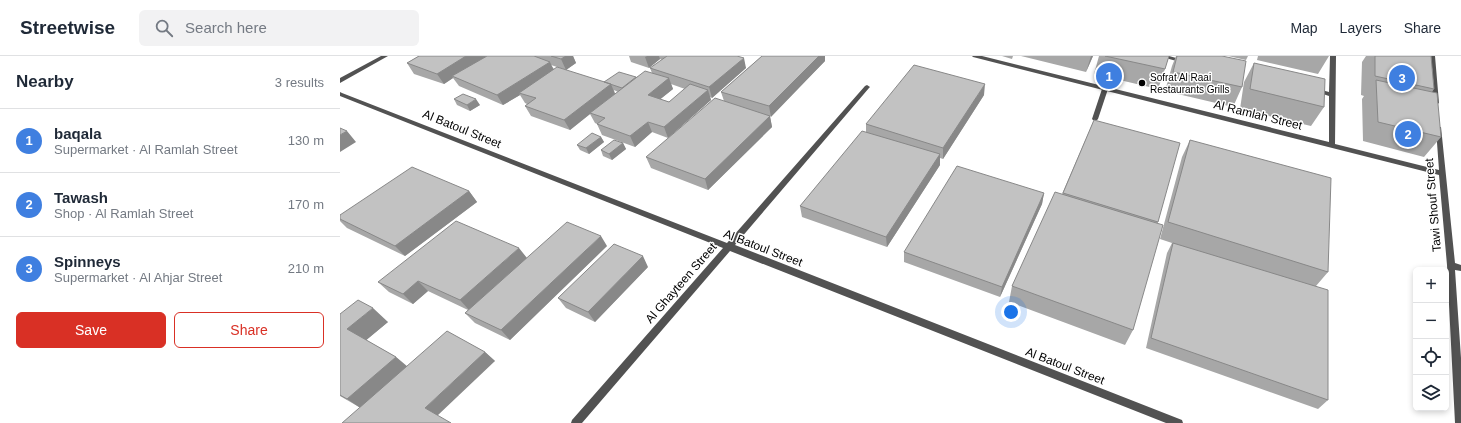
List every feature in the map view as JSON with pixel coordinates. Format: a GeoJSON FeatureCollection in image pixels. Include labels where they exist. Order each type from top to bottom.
{"type":"FeatureCollection","features":[{"type":"Feature","properties":{"kind":"street"},"geometry":{"type":"LineString","coordinates":[[340,81],[385,56]]}},
{"type":"Feature","properties":{"kind":"street","name":"Al Ramlah Street"},"geometry":{"type":"LineString","coordinates":[[975,56],[1443,173]]}},
{"type":"Feature","properties":{"kind":"street"},"geometry":{"type":"LineString","coordinates":[[1161,56],[1192,63]]}},
{"type":"Feature","properties":{"kind":"street"},"geometry":{"type":"LineString","coordinates":[[1332,145],[1333,56]]}},
{"type":"Feature","properties":{"kind":"street","name":"Tawi Shouf Street"},"geometry":{"type":"LineString","coordinates":[[1432,56],[1429,65],[1437,115],[1451,265],[1460,423]]}},
{"type":"Feature","properties":{"kind":"street","name":"Al Ghayteen Street"},"geometry":{"type":"LineString","coordinates":[[576,423],[867,87]]}},
{"type":"Feature","properties":{"kind":"street"},"geometry":{"type":"LineString","coordinates":[[1095,119],[1105,89]]}},
{"type":"Feature","properties":{"kind":"street"},"geometry":{"type":"LineString","coordinates":[[1309,89],[1333,95]]}},
{"type":"Feature","properties":{"kind":"street","name":"Al Batoul Street"},"geometry":{"type":"LineString","coordinates":[[340,94],[1178,423]]}},
{"type":"Feature","properties":{"kind":"street"},"geometry":{"type":"LineString","coordinates":[[1451,265],[1461,268]]}},
{"type":"Feature","properties":{"kind":"building"},"geometry":{"type":"Polygon","coordinates":[[[419,56],[466,56],[437,74],[407,63],[419,56]]]}},
{"type":"Feature","properties":{"kind":"building"},"geometry":{"type":"Polygon","coordinates":[[[487,56],[534,56],[550,62],[497,95],[452,76],[487,56]]]}},
{"type":"Feature","properties":{"kind":"building"},"geometry":{"type":"Polygon","coordinates":[[[551,56],[566,56],[561,59],[551,56]]]}},
{"type":"Feature","properties":{"kind":"building"},"geometry":{"type":"Polygon","coordinates":[[[667,56],[737,56],[744,58],[709,87],[650,68],[667,56]]]}},
{"type":"Feature","properties":{"kind":"building"},"geometry":{"type":"Polygon","coordinates":[[[762,56],[819,56],[769,106],[721,92],[762,56]]]}},
{"type":"Feature","properties":{"kind":"building"},"geometry":{"type":"Polygon","coordinates":[[[1105,56],[1169,56],[1165,69],[1105,56]]]}},
{"type":"Feature","properties":{"kind":"building"},"geometry":{"type":"Polygon","coordinates":[[[1177,56],[1222,56],[1246,61],[1242,87],[1173,72],[1177,56]]]}},
{"type":"Feature","properties":{"kind":"building"},"geometry":{"type":"Polygon","coordinates":[[[1375,56],[1431,56],[1434,89],[1375,76],[1375,56]]]}},
{"type":"Feature","properties":{"kind":"building"},"geometry":{"type":"Polygon","coordinates":[[[1254,63],[1325,79],[1324,107],[1250,89],[1254,63]]]}},
{"type":"Feature","properties":{"kind":"building"},"geometry":{"type":"Polygon","coordinates":[[[914,65],[985,84],[943,148],[866,124],[914,65]]]}},
{"type":"Feature","properties":{"kind":"building"},"geometry":{"type":"Polygon","coordinates":[[[557,67],[611,84],[564,120],[525,106],[536,98],[519,93],[557,67]]]}},
{"type":"Feature","properties":{"kind":"building"},"geometry":{"type":"Polygon","coordinates":[[[645,71],[669,78],[648,95],[669,102],[690,84],[708,90],[664,127],[648,122],[630,136],[597,124],[605,118],[590,113],[645,71]]]}},
{"type":"Feature","properties":{"kind":"building"},"geometry":{"type":"Polygon","coordinates":[[[619,72],[636,77],[622,88],[604,82],[619,72]]]}},
{"type":"Feature","properties":{"kind":"building"},"geometry":{"type":"Polygon","coordinates":[[[1376,80],[1437,93],[1441,137],[1378,122],[1376,80]]]}},
{"type":"Feature","properties":{"kind":"building"},"geometry":{"type":"Polygon","coordinates":[[[463,94],[476,99],[467,105],[454,99],[463,94]]]}},
{"type":"Feature","properties":{"kind":"building"},"geometry":{"type":"Polygon","coordinates":[[[715,98],[770,116],[705,179],[646,157],[715,98]]]}},
{"type":"Feature","properties":{"kind":"building"},"geometry":{"type":"Polygon","coordinates":[[[1094,120],[1180,143],[1158,222],[1063,193],[1094,120]]]}},
{"type":"Feature","properties":{"kind":"building"},"geometry":{"type":"Polygon","coordinates":[[[340,128],[347,131],[340,135],[340,128]]]}},
{"type":"Feature","properties":{"kind":"building"},"geometry":{"type":"Polygon","coordinates":[[[862,131],[940,154],[886,237],[800,206],[862,131]]]}},
{"type":"Feature","properties":{"kind":"building"},"geometry":{"type":"Polygon","coordinates":[[[592,133],[601,137],[586,148],[577,145],[592,133]]]}},
{"type":"Feature","properties":{"kind":"building"},"geometry":{"type":"Polygon","coordinates":[[[614,140],[623,143],[609,154],[601,150],[614,140]]]}},
{"type":"Feature","properties":{"kind":"building"},"geometry":{"type":"Polygon","coordinates":[[[1190,140],[1331,178],[1328,272],[1168,222],[1190,140]]]}},
{"type":"Feature","properties":{"kind":"building"},"geometry":{"type":"Polygon","coordinates":[[[957,166],[1044,193],[1002,287],[904,252],[957,166]]]}},
{"type":"Feature","properties":{"kind":"building"},"geometry":{"type":"Polygon","coordinates":[[[412,167],[469,191],[395,246],[340,219],[340,215],[412,167]]]}},
{"type":"Feature","properties":{"kind":"building"},"geometry":{"type":"Polygon","coordinates":[[[1055,192],[1163,225],[1133,330],[1012,286],[1055,192]]]}},
{"type":"Feature","properties":{"kind":"building"},"geometry":{"type":"Polygon","coordinates":[[[456,221],[519,248],[460,300],[418,281],[403,294],[378,282],[456,221]]]}},
{"type":"Feature","properties":{"kind":"building"},"geometry":{"type":"Polygon","coordinates":[[[567,222],[601,236],[501,330],[465,313],[567,222]]]}},
{"type":"Feature","properties":{"kind":"building"},"geometry":{"type":"Polygon","coordinates":[[[1173,243],[1328,290],[1328,400],[1151,338],[1173,243]]]}},
{"type":"Feature","properties":{"kind":"building"},"geometry":{"type":"Polygon","coordinates":[[[614,244],[643,256],[588,312],[558,298],[614,244]]]}},
{"type":"Feature","properties":{"kind":"building"},"geometry":{"type":"Polygon","coordinates":[[[358,300],[373,308],[347,329],[396,357],[347,399],[340,395],[340,314],[358,300]]]}},
{"type":"Feature","properties":{"kind":"building"},"geometry":{"type":"Polygon","coordinates":[[[447,331],[485,352],[425,408],[451,423],[342,423],[447,331]]]}},
{"type":"Feature","properties":{"kind":"place","name":"baqala"},"geometry":{"type":"Point","coordinates":[1109,76]}},
{"type":"Feature","properties":{"kind":"place","name":"Spinneys"},"geometry":{"type":"Point","coordinates":[1402,78]}},
{"type":"Feature","properties":{"kind":"place","name":"Sofrat Al Raai Restaurants Grills"},"geometry":{"type":"Point","coordinates":[1142,83]}},
{"type":"Feature","properties":{"kind":"place","name":"Tawash"},"geometry":{"type":"Point","coordinates":[1408,134]}}]}
